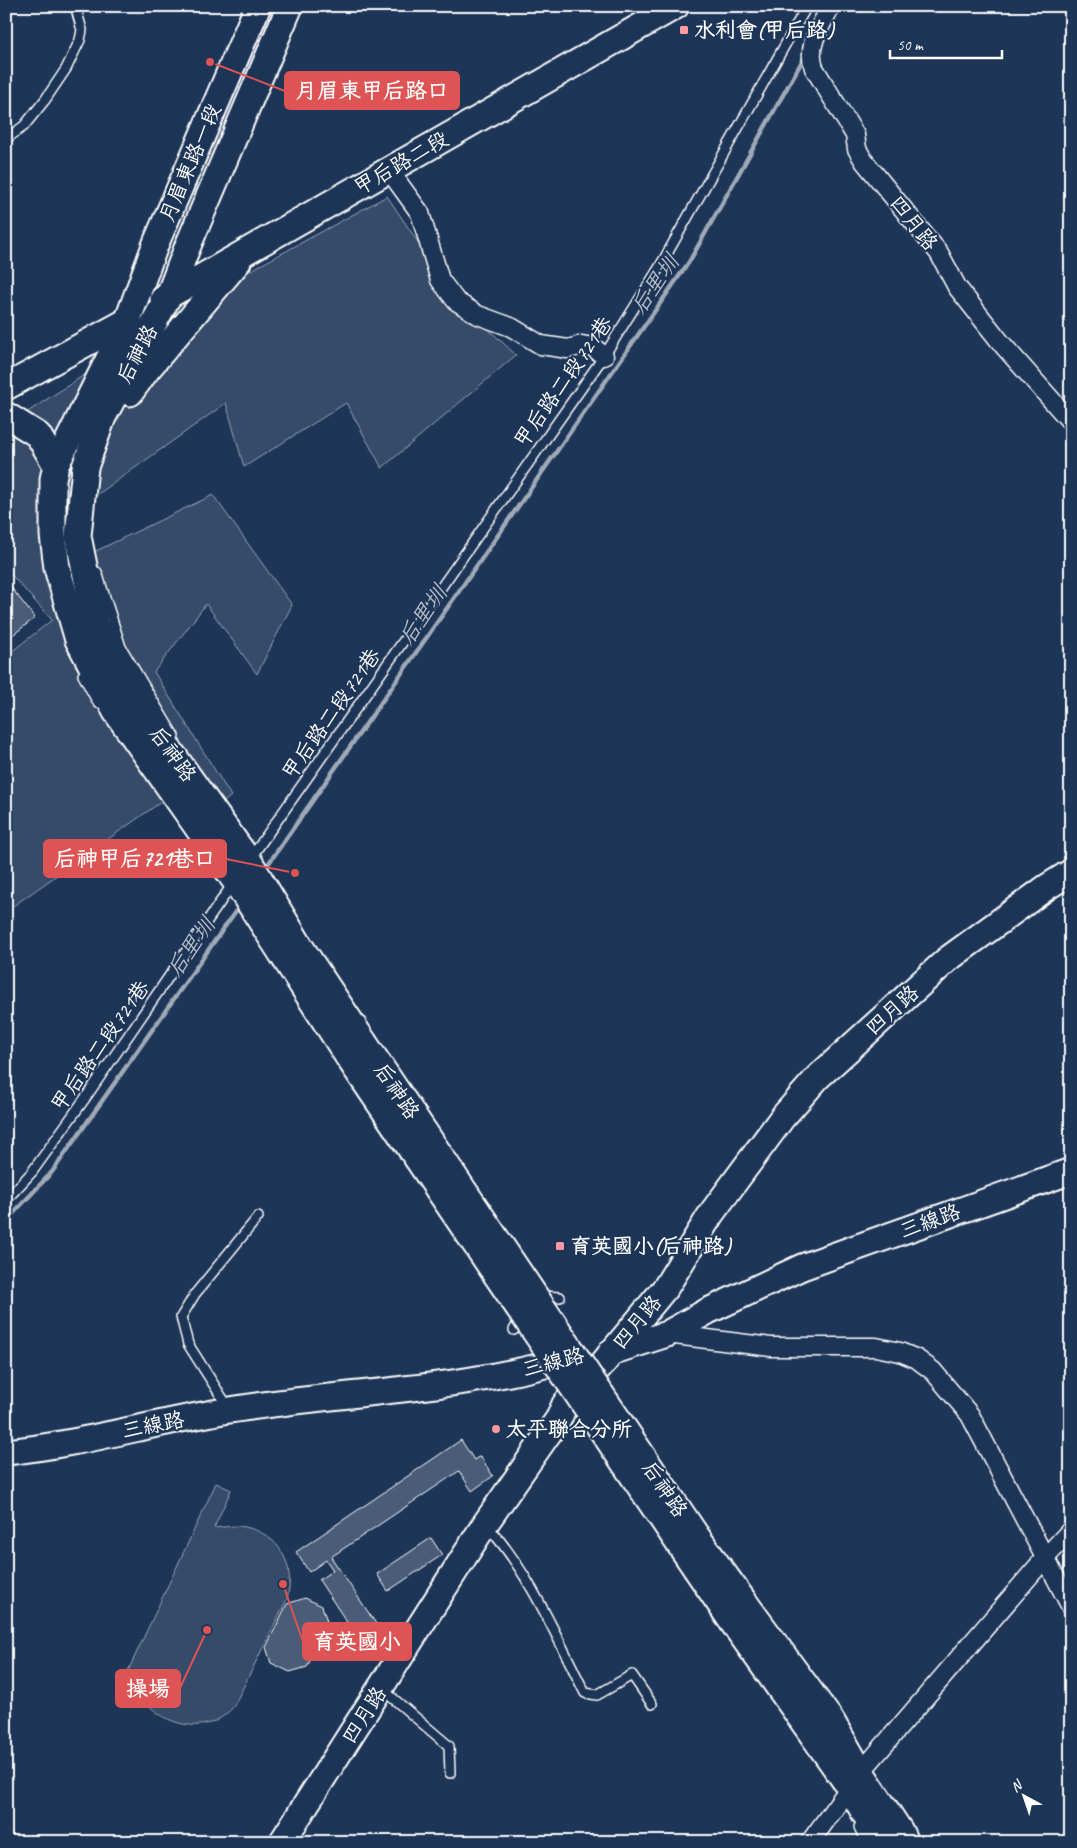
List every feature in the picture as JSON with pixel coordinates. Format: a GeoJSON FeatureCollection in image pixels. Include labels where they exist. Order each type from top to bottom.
{"type":"FeatureCollection","features":[{"type":"Feature","properties":{"kind":"street","name":"月眉東路一段"},"geometry":{"type":"LineString","coordinates":[[127,322],[156,242],[258,6]]}},
{"type":"Feature","properties":{"kind":"street","name":"月眉東路一段"},"geometry":{"type":"LineString","coordinates":[[169,295],[187,248],[290,6]]}},
{"type":"Feature","properties":{"kind":"street","name":"甲后路二段"},"geometry":{"type":"LineString","coordinates":[[6,387],[127,322],[169,295],[676,6]]}},
{"type":"Feature","properties":{"kind":"street","name":"四月路"},"geometry":{"type":"LineString","coordinates":[[831,6],[811,45],[810,54],[814,68],[855,135],[857,149],[864,161],[938,253],[957,287],[1002,344],[1071,422]]}},
{"type":"Feature","properties":{"kind":"street"},"geometry":{"type":"LineString","coordinates":[[389,170],[420,214],[440,280],[456,301],[478,315],[510,327],[541,345],[568,349],[582,345],[593,347],[604,356]]}},
{"type":"Feature","properties":{"kind":"street"},"geometry":{"type":"LineString","coordinates":[[94,442],[147,370],[248,251]]}},
{"type":"Feature","properties":{"kind":"street","name":"后神路"},"geometry":{"type":"LineString","coordinates":[[169,295],[103,417],[85,467],[78,536],[96,625],[134,700],[190,797],[242,871],[300,946],[356,1049],[696,1536],[737,1610],[831,1720],[855,1780],[899,1839]]}},
{"type":"Feature","properties":{"kind":"street","name":"后神路"},"geometry":{"type":"LineString","coordinates":[[127,322],[56,465],[53,479],[54,541],[57,568],[78,640],[116,712],[190,797]]}},
{"type":"Feature","properties":{"kind":"street"},"geometry":{"type":"LineString","coordinates":[[6,415],[38,435],[56,465]]}},
{"type":"Feature","properties":{"kind":"street","name":"四月路"},"geometry":{"type":"LineString","coordinates":[[282,1842],[485,1524],[559,1418],[564,1404],[666,1287],[711,1214],[782,1118],[818,1077],[948,959],[1047,887],[1071,872]]}},
{"type":"Feature","properties":{"kind":"street","name":"三線路"},"geometry":{"type":"LineString","coordinates":[[6,1452],[38,1448],[229,1410],[321,1397],[428,1386],[542,1367],[597,1350],[611,1352],[667,1334],[708,1311],[802,1267],[1071,1171]]}},
{"type":"Feature","properties":{"kind":"street"},"geometry":{"type":"LineString","coordinates":[[667,1334],[770,1347],[876,1348],[900,1352],[917,1359],[933,1371],[970,1415],[1044,1559],[1071,1607]]}},
{"type":"Feature","properties":{"kind":"street"},"geometry":{"type":"LineString","coordinates":[[810,1842],[855,1780],[1071,1530]]}},
{"type":"Feature","properties":{"kind":"lane"},"geometry":{"type":"LineString","coordinates":[[6,139],[24,126],[66,69],[80,40],[82,30],[76,9],[73,6]]}},
{"type":"Feature","properties":{"kind":"lane","name":"甲后路二段721巷"},"geometry":{"type":"LineString","coordinates":[[6,1200],[32,1172],[604,356],[648,288],[807,6]]}},
{"type":"Feature","properties":{"kind":"lane"},"geometry":{"type":"LineString","coordinates":[[82,497],[88,524]]}},
{"type":"Feature","properties":{"kind":"lane"},"geometry":{"type":"LineString","coordinates":[[54,541],[49,570],[55,596]]}},
{"type":"Feature","properties":{"kind":"lane"},"geometry":{"type":"LineString","coordinates":[[95,562],[121,648],[173,734],[190,797]]}},
{"type":"Feature","properties":{"kind":"lane"},"geometry":{"type":"LineString","coordinates":[[78,664],[105,714]]}},
{"type":"Feature","properties":{"kind":"lane"},"geometry":{"type":"LineString","coordinates":[[154,782],[190,797]]}},
{"type":"Feature","properties":{"kind":"lane"},"geometry":{"type":"LineString","coordinates":[[229,1410],[188,1344],[181,1317],[195,1294],[258,1217]]}},
{"type":"Feature","properties":{"kind":"lane"},"geometry":{"type":"LineString","coordinates":[[514,1330],[528,1306],[542,1296],[560,1297]]}},
{"type":"Feature","properties":{"kind":"lane"},"geometry":{"type":"LineString","coordinates":[[485,1524],[503,1542],[540,1603],[585,1693],[597,1695],[632,1675],[652,1704]]}},
{"type":"Feature","properties":{"kind":"lane"},"geometry":{"type":"LineString","coordinates":[[381,1688],[448,1746],[450,1773]]}},
{"type":"Feature","properties":{"kind":"lane"},"geometry":{"type":"LineString","coordinates":[[855,1780],[859,1828],[866,1842]]}},
{"type":"Feature","properties":{"kind":"shaded area"},"geometry":{"type":"Polygon","coordinates":[[[387,196],[457,300],[516,355],[382,468],[346,403],[244,467],[226,403],[59,522],[77,560],[213,495],[292,605],[257,674],[206,604],[154,672],[231,796],[198,824],[161,802],[6,911],[6,656],[52,620],[6,569],[6,426],[213,291],[387,196]]]}},
{"type":"Feature","properties":{"kind":"shaded area"},"geometry":{"type":"Polygon","coordinates":[[[216,1483],[231,1490],[214,1528],[245,1527],[268,1537],[276,1544],[287,1564],[289,1587],[287,1599],[234,1706],[223,1717],[210,1723],[197,1725],[183,1724],[170,1720],[158,1713],[138,1692],[136,1696],[120,1688],[216,1483]]]}},
{"type":"Feature","properties":{"kind":"building"},"geometry":{"type":"Polygon","coordinates":[[[10,586],[35,618],[6,640],[6,588],[10,586]]]}},
{"type":"Feature","properties":{"kind":"building"},"geometry":{"type":"Polygon","coordinates":[[[461,1440],[474,1460],[480,1456],[493,1476],[472,1491],[459,1471],[331,1557],[385,1637],[366,1651],[319,1580],[333,1570],[326,1560],[309,1572],[296,1552],[461,1440]]]}},
{"type":"Feature","properties":{"kind":"building"},"geometry":{"type":"Polygon","coordinates":[[[431,1538],[442,1555],[388,1591],[377,1574],[431,1538]]]}},
{"type":"Feature","properties":{"kind":"building"},"geometry":{"type":"Polygon","coordinates":[[[305,1598],[322,1606],[328,1624],[307,1667],[290,1672],[271,1663],[266,1647],[287,1604],[305,1598]]]}},
{"type":"Feature","properties":{"kind":"waterway","name":"后里圳"},"geometry":{"type":"LineString","coordinates":[[264,870],[689,262],[806,54]]}},
{"type":"Feature","properties":{"kind":"waterway","name":"后里圳"},"geometry":{"type":"LineString","coordinates":[[6,1221],[52,1172],[240,905]]}},
{"type":"Feature","properties":{"kind":"place","name":"水利會(甲后路)"},"geometry":{"type":"Point","coordinates":[684,30]}},
{"type":"Feature","properties":{"kind":"place","name":"月眉東甲后路口"},"geometry":{"type":"Point","coordinates":[210,62]}},
{"type":"Feature","properties":{"kind":"place","name":"后神甲后721巷口"},"geometry":{"type":"Point","coordinates":[295,873]}},
{"type":"Feature","properties":{"kind":"place","name":"育英國小(后神路)"},"geometry":{"type":"Point","coordinates":[560,1246]}},
{"type":"Feature","properties":{"kind":"place","name":"太平聯合分所"},"geometry":{"type":"Point","coordinates":[496,1429]}},
{"type":"Feature","properties":{"kind":"place","name":"育英國小"},"geometry":{"type":"Point","coordinates":[283,1584]}},
{"type":"Feature","properties":{"kind":"place","name":"操場"},"geometry":{"type":"Point","coordinates":[207,1630]}}]}
